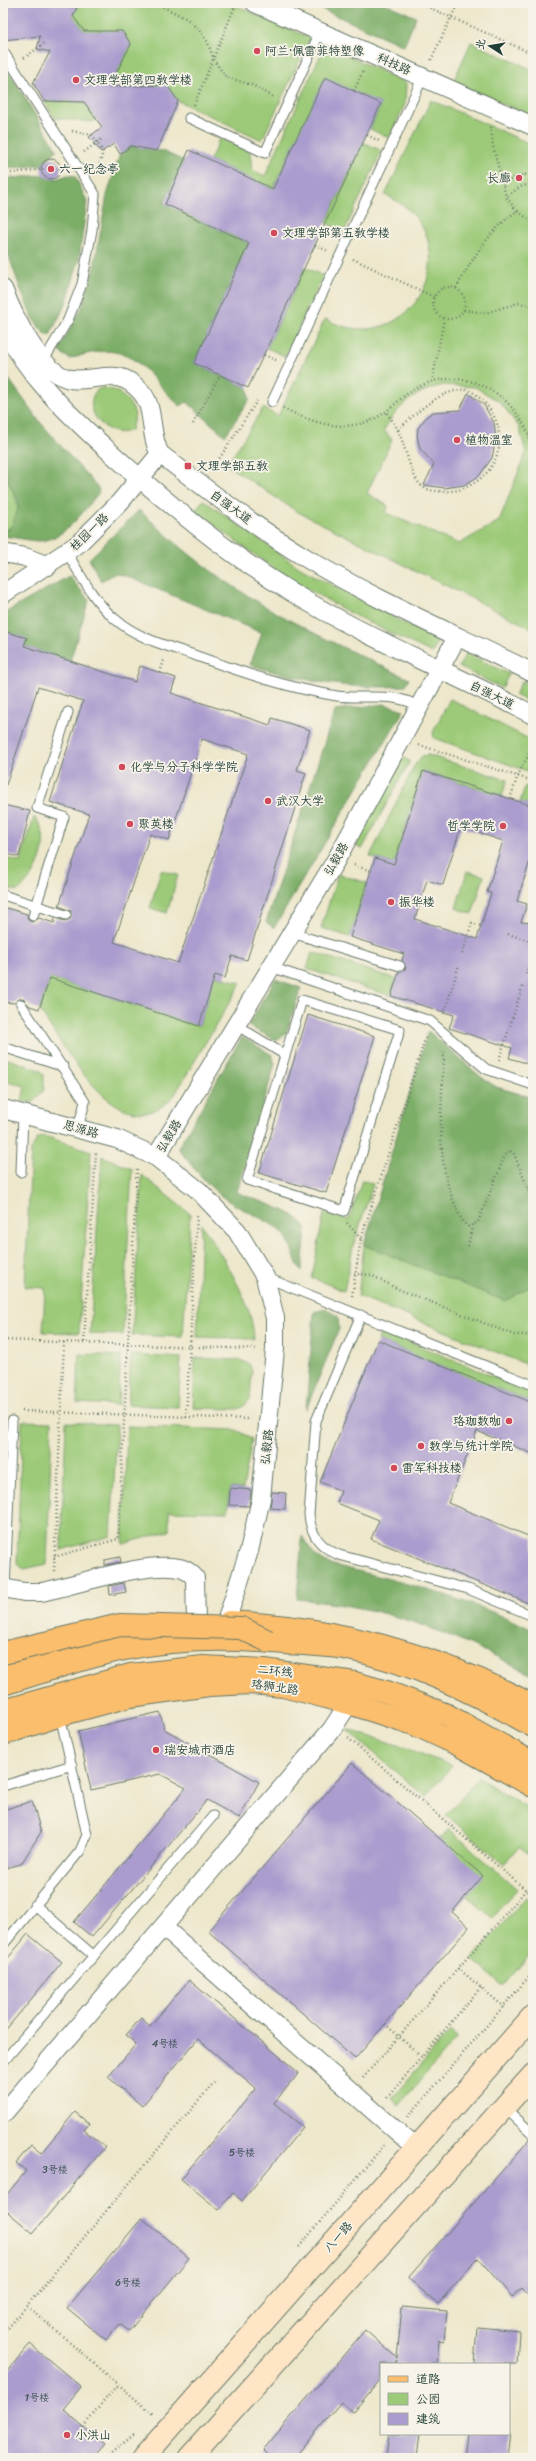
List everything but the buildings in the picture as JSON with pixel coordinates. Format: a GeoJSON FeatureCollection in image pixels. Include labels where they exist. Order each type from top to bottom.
{"type":"FeatureCollection","features":[{"type":"Feature","properties":{"kind":"main road"},"geometry":{"type":"LineString","coordinates":[[3,1667],[196,1623],[226,1622],[314,1631],[403,1650],[466,1673],[533,1706]]}},
{"type":"Feature","properties":{"kind":"main road"},"geometry":{"type":"LineString","coordinates":[[3,1653],[120,1625],[241,1628],[268,1641]]}},
{"type":"Feature","properties":{"kind":"main road"},"geometry":{"type":"LineString","coordinates":[[3,1684],[125,1649],[185,1641],[236,1639],[268,1641],[342,1648],[393,1661],[465,1689],[533,1726]]}},
{"type":"Feature","properties":{"kind":"main road","name":"二环线"},"geometry":{"type":"LineString","coordinates":[[3,1712],[130,1675],[203,1667],[265,1670],[355,1683],[416,1702],[487,1735],[533,1763]]}},
{"type":"Feature","properties":{"kind":"main road","name":"珞狮北路"},"geometry":{"type":"LineString","coordinates":[[3,1734],[60,1715],[130,1696],[227,1683],[253,1683],[283,1686],[349,1703],[427,1730],[459,1745],[533,1786]]}},
{"type":"Feature","properties":{"kind":"main road","name":"八一路"},"geometry":{"type":"LineString","coordinates":[[143,2458],[533,2016]]}},
{"type":"Feature","properties":{"kind":"main road"},"geometry":{"type":"LineString","coordinates":[[189,2458],[533,2075]]}},
{"type":"Feature","properties":{"kind":"street","name":"科技路"},"geometry":{"type":"LineString","coordinates":[[255,3],[533,126]]}},
{"type":"Feature","properties":{"kind":"street","name":"自强大道"},"geometry":{"type":"LineString","coordinates":[[3,289],[19,323],[44,360],[62,376],[71,379],[111,376],[120,377],[135,386],[146,400],[153,442],[160,454],[232,508],[306,558],[457,637],[533,673]]}},
{"type":"Feature","properties":{"kind":"street","name":"自强大道"},"geometry":{"type":"LineString","coordinates":[[3,325],[24,362],[58,404],[140,479],[236,556],[288,590],[440,669],[533,715]]}},
{"type":"Feature","properties":{"kind":"street","name":"桂园一路"},"geometry":{"type":"LineString","coordinates":[[3,594],[67,553],[85,537],[140,479],[160,454]]}},
{"type":"Feature","properties":{"kind":"street"},"geometry":{"type":"LineString","coordinates":[[3,553],[25,557],[48,566]]}},
{"type":"Feature","properties":{"kind":"street","name":"弘毅路"},"geometry":{"type":"LineString","coordinates":[[226,1622],[249,1551],[261,1499],[275,1349],[275,1318],[265,1277],[237,1231],[198,1190],[156,1157],[336,860],[457,637]]}},
{"type":"Feature","properties":{"kind":"street","name":"思源路"},"geometry":{"type":"LineString","coordinates":[[3,1109],[78,1128],[138,1147],[156,1157]]}},
{"type":"Feature","properties":{"kind":"street"},"geometry":{"type":"LineString","coordinates":[[4,1588],[33,1592],[54,1589],[156,1567],[183,1569],[195,1578],[196,1623]]}},
{"type":"Feature","properties":{"kind":"street"},"geometry":{"type":"LineString","coordinates":[[3,2114],[334,1726],[349,1703]]}},
{"type":"Feature","properties":{"kind":"street"},"geometry":{"type":"LineString","coordinates":[[164,1927],[416,2148]]}},
{"type":"Feature","properties":{"kind":"lane"},"geometry":{"type":"LineString","coordinates":[[189,118],[265,153],[320,32]]}},
{"type":"Feature","properties":{"kind":"lane"},"geometry":{"type":"LineString","coordinates":[[3,51],[13,64],[94,194],[92,230],[76,303],[61,335],[44,360]]}},
{"type":"Feature","properties":{"kind":"lane"},"geometry":{"type":"LineString","coordinates":[[272,402],[338,254],[424,77]]}},
{"type":"Feature","properties":{"kind":"lane"},"geometry":{"type":"LineString","coordinates":[[67,553],[108,613],[122,624],[146,638],[244,673],[305,689],[342,696],[398,697],[420,707]]}},
{"type":"Feature","properties":{"kind":"lane"},"geometry":{"type":"LineString","coordinates":[[33,916],[64,817],[37,808],[68,712]]}},
{"type":"Feature","properties":{"kind":"lane"},"geometry":{"type":"LineString","coordinates":[[3,895],[66,915]]}},
{"type":"Feature","properties":{"kind":"lane"},"geometry":{"type":"LineString","coordinates":[[292,933],[400,966]]}},
{"type":"Feature","properties":{"kind":"lane"},"geometry":{"type":"LineString","coordinates":[[271,967],[430,1020],[479,1064],[495,1074],[533,1085]]}},
{"type":"Feature","properties":{"kind":"lane"},"geometry":{"type":"LineString","coordinates":[[302,1000],[400,1030],[344,1211],[247,1180],[285,1055],[302,1000]]}},
{"type":"Feature","properties":{"kind":"lane"},"geometry":{"type":"LineString","coordinates":[[21,1004],[64,1067],[85,1102],[78,1128]]}},
{"type":"Feature","properties":{"kind":"lane"},"geometry":{"type":"LineString","coordinates":[[236,1025],[285,1055]]}},
{"type":"Feature","properties":{"kind":"lane"},"geometry":{"type":"LineString","coordinates":[[3,1047],[64,1067]]}},
{"type":"Feature","properties":{"kind":"lane"},"geometry":{"type":"LineString","coordinates":[[20,1172],[23,1114]]}},
{"type":"Feature","properties":{"kind":"lane"},"geometry":{"type":"LineString","coordinates":[[265,1277],[533,1385]]}},
{"type":"Feature","properties":{"kind":"lane"},"geometry":{"type":"LineString","coordinates":[[361,1315],[316,1421],[309,1515],[310,1528],[323,1547],[339,1555],[468,1589],[533,1616]]}},
{"type":"Feature","properties":{"kind":"lane"},"geometry":{"type":"LineString","coordinates":[[4,1588],[12,1421]]}},
{"type":"Feature","properties":{"kind":"lane"},"geometry":{"type":"LineString","coordinates":[[4,1943],[80,1851],[87,1835],[60,1715]]}},
{"type":"Feature","properties":{"kind":"lane"},"geometry":{"type":"LineString","coordinates":[[3,1786],[72,1765]]}},
{"type":"Feature","properties":{"kind":"lane"},"geometry":{"type":"LineString","coordinates":[[3,2062],[213,1816]]}},
{"type":"Feature","properties":{"kind":"lane"},"geometry":{"type":"LineString","coordinates":[[35,1905],[94,1956]]}},
{"type":"Feature","properties":{"kind":"lane"},"geometry":{"type":"LineString","coordinates":[[504,2107],[533,2134]]}},
{"type":"Feature","properties":{"kind":"path"},"geometry":{"type":"LineString","coordinates":[[156,3],[181,16],[198,29],[207,41],[213,57],[226,77],[252,85],[259,91],[287,104]]}},
{"type":"Feature","properties":{"kind":"path"},"geometry":{"type":"LineString","coordinates":[[189,118],[236,3]]}},
{"type":"Feature","properties":{"kind":"path"},"geometry":{"type":"LineString","coordinates":[[419,3],[533,54]]}},
{"type":"Feature","properties":{"kind":"path"},"geometry":{"type":"LineString","coordinates":[[424,77],[458,3]]}},
{"type":"Feature","properties":{"kind":"path"},"geometry":{"type":"LineString","coordinates":[[13,64],[45,43]]}},
{"type":"Feature","properties":{"kind":"path"},"geometry":{"type":"LineString","coordinates":[[498,110],[491,126],[506,196],[517,211],[533,222]]}},
{"type":"Feature","properties":{"kind":"path"},"geometry":{"type":"LineString","coordinates":[[92,135],[103,151]]}},
{"type":"Feature","properties":{"kind":"path"},"geometry":{"type":"LineString","coordinates":[[3,174],[61,168],[103,138]]}},
{"type":"Feature","properties":{"kind":"path"},"geometry":{"type":"LineString","coordinates":[[503,184],[516,177],[533,173]]}},
{"type":"Feature","properties":{"kind":"path"},"geometry":{"type":"LineString","coordinates":[[506,196],[520,187],[533,183]]}},
{"type":"Feature","properties":{"kind":"path"},"geometry":{"type":"LineString","coordinates":[[456,288],[495,229],[517,211]]}},
{"type":"Feature","properties":{"kind":"path"},"geometry":{"type":"LineString","coordinates":[[315,245],[434,297]]}},
{"type":"Feature","properties":{"kind":"path"},"geometry":{"type":"LineString","coordinates":[[434,297],[446,287],[456,288],[463,295],[464,310]]}},
{"type":"Feature","properties":{"kind":"path"},"geometry":{"type":"LineString","coordinates":[[434,297],[435,312],[444,319],[454,319],[464,310]]}},
{"type":"Feature","properties":{"kind":"path"},"geometry":{"type":"LineString","coordinates":[[464,310],[485,313],[518,303],[533,306]]}},
{"type":"Feature","properties":{"kind":"path"},"geometry":{"type":"LineString","coordinates":[[432,382],[444,319]]}},
{"type":"Feature","properties":{"kind":"path"},"geometry":{"type":"LineString","coordinates":[[193,424],[220,375]]}},
{"type":"Feature","properties":{"kind":"path"},"geometry":{"type":"LineString","coordinates":[[272,402],[303,418],[335,426],[360,424],[387,413],[413,391],[432,382],[463,379],[476,382],[499,396],[519,415],[530,435],[533,450]]}},
{"type":"Feature","properties":{"kind":"path"},"geometry":{"type":"LineString","coordinates":[[387,413],[398,430],[419,483],[427,489],[435,491],[454,490],[477,482],[494,463],[499,445],[499,427],[495,416],[481,399],[473,392],[466,390],[450,392],[435,400],[398,430]]}},
{"type":"Feature","properties":{"kind":"path"},"geometry":{"type":"LineString","coordinates":[[215,465],[255,404]]}},
{"type":"Feature","properties":{"kind":"path"},"geometry":{"type":"LineString","coordinates":[[402,740],[518,775],[533,781]]}},
{"type":"Feature","properties":{"kind":"path"},"geometry":{"type":"LineString","coordinates":[[510,799],[518,775],[533,746]]}},
{"type":"Feature","properties":{"kind":"path"},"geometry":{"type":"LineString","coordinates":[[462,954],[472,923],[481,926]]}},
{"type":"Feature","properties":{"kind":"path"},"geometry":{"type":"LineString","coordinates":[[508,934],[533,942]]}},
{"type":"Feature","properties":{"kind":"path"},"geometry":{"type":"LineString","coordinates":[[526,974],[533,952]]}},
{"type":"Feature","properties":{"kind":"path"},"geometry":{"type":"LineString","coordinates":[[459,965],[442,1031],[441,1128],[446,1176],[460,1215],[466,1225],[472,1227]]}},
{"type":"Feature","properties":{"kind":"path"},"geometry":{"type":"LineString","coordinates":[[495,1074],[523,985]]}},
{"type":"Feature","properties":{"kind":"path"},"geometry":{"type":"LineString","coordinates":[[350,1311],[354,1274],[361,1239],[430,1020]]}},
{"type":"Feature","properties":{"kind":"path"},"geometry":{"type":"LineString","coordinates":[[84,1342],[97,1134]]}},
{"type":"Feature","properties":{"kind":"path"},"geometry":{"type":"LineString","coordinates":[[54,1557],[118,1539],[123,1415],[138,1147]]}},
{"type":"Feature","properties":{"kind":"path"},"geometry":{"type":"LineString","coordinates":[[468,1246],[472,1227],[481,1216],[506,1153],[509,1150],[514,1154],[533,1201]]}},
{"type":"Feature","properties":{"kind":"path"},"geometry":{"type":"LineString","coordinates":[[186,1417],[198,1190]]}},
{"type":"Feature","properties":{"kind":"path"},"geometry":{"type":"LineString","coordinates":[[344,1211],[348,1225],[361,1239]]}},
{"type":"Feature","properties":{"kind":"path"},"geometry":{"type":"LineString","coordinates":[[354,1274],[371,1275],[398,1289],[514,1335],[533,1335]]}},
{"type":"Feature","properties":{"kind":"path"},"geometry":{"type":"LineString","coordinates":[[3,1340],[260,1349]]}},
{"type":"Feature","properties":{"kind":"path"},"geometry":{"type":"LineString","coordinates":[[54,1589],[54,1557],[62,1412],[64,1342]]}},
{"type":"Feature","properties":{"kind":"path"},"geometry":{"type":"LineString","coordinates":[[18,1411],[250,1420]]}},
{"type":"Feature","properties":{"kind":"path"},"geometry":{"type":"LineString","coordinates":[[334,1726],[533,1896]]}},
{"type":"Feature","properties":{"kind":"path"},"geometry":{"type":"LineString","coordinates":[[351,2092],[526,1890]]}},
{"type":"Feature","properties":{"kind":"path"},"geometry":{"type":"LineString","coordinates":[[458,1968],[504,2007]]}},
{"type":"Feature","properties":{"kind":"path"},"geometry":{"type":"LineString","coordinates":[[296,2251],[396,2131],[533,1972]]}},
{"type":"Feature","properties":{"kind":"path"},"geometry":{"type":"LineString","coordinates":[[375,2112],[481,1988]]}},
{"type":"Feature","properties":{"kind":"path"},"geometry":{"type":"LineString","coordinates":[[385,2024],[422,2057]]}},
{"type":"Feature","properties":{"kind":"path"},"geometry":{"type":"LineString","coordinates":[[3,2334],[216,2080]]}},
{"type":"Feature","properties":{"kind":"path"},"geometry":{"type":"LineString","coordinates":[[26,2306],[156,2417]]}},
{"type":"Feature","properties":{"kind":"path"},"geometry":{"type":"LineString","coordinates":[[83,2426],[118,2384]]}},
{"type":"Feature","properties":{"kind":"path"},"geometry":{"type":"LineString","coordinates":[[152,2420],[161,2412]]}},
{"type":"Feature","properties":{"kind":"path"},"geometry":{"type":"LineString","coordinates":[[105,2458],[141,2429]]}},
{"type":"Feature","properties":{"kind":"green space"},"geometry":{"type":"Polygon","coordinates":[[[79,3],[230,3],[310,38],[262,140],[178,101],[166,85],[122,87],[115,76],[131,44],[122,32],[84,31],[73,16],[79,3]]]}},
{"type":"Feature","properties":{"kind":"green space"},"geometry":{"type":"Polygon","coordinates":[[[308,3],[384,3],[416,17],[404,46],[308,3]]]}},
{"type":"Feature","properties":{"kind":"green space"},"geometry":{"type":"Polygon","coordinates":[[[471,42],[533,70],[533,117],[453,82],[471,42]]]}},
{"type":"Feature","properties":{"kind":"green space"},"geometry":{"type":"Polygon","coordinates":[[[325,45],[406,83],[405,104],[389,138],[370,129],[381,104],[325,78],[273,189],[210,160],[220,138],[250,152],[252,170],[265,176],[325,45]]]}},
{"type":"Feature","properties":{"kind":"green space"},"geometry":{"type":"Polygon","coordinates":[[[3,62],[57,150],[41,165],[3,169],[3,62]]]}},
{"type":"Feature","properties":{"kind":"green space"},"geometry":{"type":"Polygon","coordinates":[[[431,100],[533,145],[533,629],[296,511],[227,465],[263,408],[278,416],[325,319],[357,329],[385,325],[408,311],[423,290],[430,264],[427,238],[413,214],[385,195],[431,100]],[[444,385],[416,395],[402,406],[389,421],[384,430],[392,440],[367,493],[388,506],[386,513],[459,544],[499,521],[526,453],[519,427],[500,402],[475,387],[444,385]]]}},
{"type":"Feature","properties":{"kind":"green space"},"geometry":{"type":"Polygon","coordinates":[[[44,101],[84,102],[96,119],[92,122],[55,118],[44,101]]]}},
{"type":"Feature","properties":{"kind":"green space"},"geometry":{"type":"Polygon","coordinates":[[[363,142],[382,151],[344,232],[326,223],[363,142]]]}},
{"type":"Feature","properties":{"kind":"green space"},"geometry":{"type":"Polygon","coordinates":[[[131,146],[162,151],[184,161],[164,203],[249,243],[194,363],[248,388],[249,400],[225,436],[187,402],[180,406],[134,360],[122,354],[109,351],[91,353],[70,359],[58,351],[83,305],[95,263],[107,195],[120,154],[131,146]]]}},
{"type":"Feature","properties":{"kind":"green space"},"geometry":{"type":"Polygon","coordinates":[[[42,175],[56,179],[68,175],[75,176],[87,201],[79,259],[67,301],[50,335],[47,335],[41,330],[27,305],[14,271],[2,226],[3,179],[42,175]]]}},
{"type":"Feature","properties":{"kind":"green space"},"geometry":{"type":"Polygon","coordinates":[[[305,267],[323,276],[285,356],[267,348],[305,267]]]}},
{"type":"Feature","properties":{"kind":"green space"},"geometry":{"type":"Polygon","coordinates":[[[3,371],[40,422],[99,489],[98,494],[72,524],[64,531],[47,540],[37,541],[3,536],[3,532],[11,528],[19,506],[17,498],[3,473],[3,371]]]}},
{"type":"Feature","properties":{"kind":"green space"},"geometry":{"type":"Polygon","coordinates":[[[102,388],[113,390],[123,396],[130,404],[135,414],[131,430],[122,433],[114,431],[106,428],[99,422],[94,414],[92,398],[97,390],[102,388]]]}},
{"type":"Feature","properties":{"kind":"green space"},"geometry":{"type":"Polygon","coordinates":[[[3,473],[15,497],[18,512],[16,519],[11,526],[3,532],[3,473]]]}},
{"type":"Feature","properties":{"kind":"green space"},"geometry":{"type":"Polygon","coordinates":[[[203,500],[300,568],[438,641],[432,653],[354,615],[293,581],[266,563],[195,511],[203,500]]]}},
{"type":"Feature","properties":{"kind":"green space"},"geometry":{"type":"Polygon","coordinates":[[[139,510],[189,554],[243,593],[289,620],[409,679],[405,686],[364,687],[326,683],[289,676],[250,665],[262,633],[126,576],[115,573],[101,581],[89,559],[139,510]]]}},
{"type":"Feature","properties":{"kind":"green space"},"geometry":{"type":"Polygon","coordinates":[[[69,576],[89,600],[70,661],[24,646],[26,638],[3,631],[3,614],[69,576]]]}},
{"type":"Feature","properties":{"kind":"green space"},"geometry":{"type":"Polygon","coordinates":[[[466,653],[509,674],[502,688],[459,667],[466,653]]]}},
{"type":"Feature","properties":{"kind":"green space"},"geometry":{"type":"Polygon","coordinates":[[[522,681],[533,686],[533,704],[515,695],[522,681]]]}},
{"type":"Feature","properties":{"kind":"green space"},"geometry":{"type":"Polygon","coordinates":[[[450,699],[533,741],[533,773],[434,738],[433,732],[450,699]]]}},
{"type":"Feature","properties":{"kind":"green space"},"geometry":{"type":"Polygon","coordinates":[[[384,704],[404,710],[274,928],[266,922],[335,710],[384,704]]]}},
{"type":"Feature","properties":{"kind":"green space"},"geometry":{"type":"Polygon","coordinates":[[[428,755],[507,780],[502,796],[423,771],[394,864],[370,856],[414,766],[422,756],[428,755]]]}},
{"type":"Feature","properties":{"kind":"green space"},"geometry":{"type":"Polygon","coordinates":[[[400,756],[410,761],[362,849],[350,843],[400,756]]]}},
{"type":"Feature","properties":{"kind":"green space"},"geometry":{"type":"Polygon","coordinates":[[[525,786],[533,789],[533,806],[520,802],[525,786]]]}},
{"type":"Feature","properties":{"kind":"green space"},"geometry":{"type":"Polygon","coordinates":[[[34,817],[40,825],[43,835],[43,846],[37,867],[25,885],[17,891],[3,887],[3,857],[20,862],[34,817]]]}},
{"type":"Feature","properties":{"kind":"green space"},"geometry":{"type":"Polygon","coordinates":[[[161,870],[178,875],[167,913],[150,908],[161,870]]]}},
{"type":"Feature","properties":{"kind":"green space"},"geometry":{"type":"Polygon","coordinates":[[[467,871],[484,876],[472,914],[456,908],[467,871]]]}},
{"type":"Feature","properties":{"kind":"green space"},"geometry":{"type":"Polygon","coordinates":[[[338,874],[367,883],[350,937],[321,928],[338,874]]]}},
{"type":"Feature","properties":{"kind":"green space"},"geometry":{"type":"Polygon","coordinates":[[[312,952],[396,979],[391,996],[307,969],[312,952]]]}},
{"type":"Feature","properties":{"kind":"green space"},"geometry":{"type":"Polygon","coordinates":[[[215,975],[241,983],[174,1096],[154,1110],[134,1112],[115,1104],[96,1088],[63,1046],[39,1009],[50,978],[199,1026],[215,975]]]}},
{"type":"Feature","properties":{"kind":"green space"},"geometry":{"type":"Polygon","coordinates":[[[275,979],[301,988],[286,1034],[276,1040],[248,1026],[275,979]]]}},
{"type":"Feature","properties":{"kind":"green space"},"geometry":{"type":"Polygon","coordinates":[[[428,1031],[481,1077],[496,1087],[533,1098],[533,1288],[532,1285],[505,1301],[364,1245],[428,1031]]]}},
{"type":"Feature","properties":{"kind":"green space"},"geometry":{"type":"Polygon","coordinates":[[[432,1035],[481,1077],[496,1087],[533,1098],[533,1367],[358,1296],[364,1245],[432,1035]]]}},
{"type":"Feature","properties":{"kind":"green space"},"geometry":{"type":"Polygon","coordinates":[[[242,1037],[272,1055],[275,1064],[237,1192],[285,1211],[294,1216],[306,1228],[302,1271],[296,1262],[288,1240],[281,1231],[264,1220],[233,1204],[217,1193],[196,1171],[178,1148],[242,1037]]]}},
{"type":"Feature","properties":{"kind":"green space"},"geometry":{"type":"Polygon","coordinates":[[[8,1059],[40,1070],[44,1075],[44,1090],[32,1103],[22,1101],[25,1086],[3,1080],[8,1059]]]}},
{"type":"Feature","properties":{"kind":"green space"},"geometry":{"type":"Polygon","coordinates":[[[44,1136],[91,1151],[79,1333],[43,1332],[45,1288],[25,1287],[31,1150],[37,1139],[44,1136]]]}},
{"type":"Feature","properties":{"kind":"green space"},"geometry":{"type":"Polygon","coordinates":[[[102,1156],[132,1169],[123,1335],[90,1334],[102,1156]]]}},
{"type":"Feature","properties":{"kind":"green space"},"geometry":{"type":"Polygon","coordinates":[[[142,1175],[190,1214],[183,1337],[132,1335],[142,1175]]]}},
{"type":"Feature","properties":{"kind":"green space"},"geometry":{"type":"Polygon","coordinates":[[[362,1180],[373,1184],[353,1247],[344,1291],[312,1278],[324,1213],[349,1220],[362,1180]]]}},
{"type":"Feature","properties":{"kind":"green space"},"geometry":{"type":"Polygon","coordinates":[[[201,1224],[227,1264],[242,1294],[252,1324],[254,1339],[197,1337],[201,1224]]]}},
{"type":"Feature","properties":{"kind":"green space"},"geometry":{"type":"Polygon","coordinates":[[[326,1309],[338,1316],[339,1329],[306,1409],[314,1312],[326,1309]]]}},
{"type":"Feature","properties":{"kind":"green space"},"geometry":{"type":"Polygon","coordinates":[[[381,1330],[533,1393],[533,1403],[378,1340],[381,1330]]]}},
{"type":"Feature","properties":{"kind":"green space"},"geometry":{"type":"Polygon","coordinates":[[[79,1354],[121,1356],[118,1405],[77,1403],[79,1354]]]}},
{"type":"Feature","properties":{"kind":"green space"},"geometry":{"type":"Polygon","coordinates":[[[131,1355],[181,1358],[178,1407],[128,1405],[131,1355]]]}},
{"type":"Feature","properties":{"kind":"green space"},"geometry":{"type":"Polygon","coordinates":[[[195,1358],[240,1360],[249,1364],[252,1370],[250,1400],[243,1407],[237,1409],[193,1408],[195,1358]]]}},
{"type":"Feature","properties":{"kind":"green space"},"geometry":{"type":"Polygon","coordinates":[[[22,1421],[52,1422],[47,1564],[24,1569],[17,1564],[22,1421]]]}},
{"type":"Feature","properties":{"kind":"green space"},"geometry":{"type":"Polygon","coordinates":[[[66,1422],[117,1425],[111,1536],[61,1550],[66,1422]]]}},
{"type":"Feature","properties":{"kind":"green space"},"geometry":{"type":"Polygon","coordinates":[[[127,1426],[236,1430],[252,1439],[243,1489],[230,1488],[228,1512],[169,1511],[169,1531],[123,1544],[127,1426]]]}},
{"type":"Feature","properties":{"kind":"green space"},"geometry":{"type":"Polygon","coordinates":[[[302,1536],[310,1549],[324,1562],[433,1591],[484,1609],[533,1630],[533,1676],[490,1653],[420,1624],[343,1605],[297,1599],[302,1536]]]}},
{"type":"Feature","properties":{"kind":"green space"},"geometry":{"type":"Polygon","coordinates":[[[346,1729],[401,1746],[452,1766],[425,1797],[346,1729]]]}},
{"type":"Feature","properties":{"kind":"green space"},"geometry":{"type":"Polygon","coordinates":[[[478,1778],[533,1811],[533,1859],[519,1847],[504,1864],[446,1815],[478,1778]]]}},
{"type":"Feature","properties":{"kind":"green space"},"geometry":{"type":"Polygon","coordinates":[[[449,1829],[517,1889],[492,1918],[466,1895],[440,1839],[449,1829]]]}},
{"type":"Feature","properties":{"kind":"green space"},"geometry":{"type":"Polygon","coordinates":[[[526,1897],[533,1903],[533,1951],[503,1986],[472,1959],[526,1897]]]}},
{"type":"Feature","properties":{"kind":"green space"},"geometry":{"type":"Polygon","coordinates":[[[450,2031],[457,2038],[399,2105],[392,2098],[450,2031]]]}},
{"type":"Feature","properties":{"kind":"place","name":"阿兰·佩雷菲特塑像"},"geometry":{"type":"Point","coordinates":[257,51]}},
{"type":"Feature","properties":{"kind":"place","name":"文理学部第四教学楼"},"geometry":{"type":"Point","coordinates":[76,80]}},
{"type":"Feature","properties":{"kind":"place","name":"六一纪念亭"},"geometry":{"type":"Point","coordinates":[51,169]}},
{"type":"Feature","properties":{"kind":"place","name":"长廊"},"geometry":{"type":"Point","coordinates":[519,178]}},
{"type":"Feature","properties":{"kind":"place","name":"文理学部第五教学楼"},"geometry":{"type":"Point","coordinates":[274,233]}},
{"type":"Feature","properties":{"kind":"place","name":"植物温室"},"geometry":{"type":"Point","coordinates":[457,440]}},
{"type":"Feature","properties":{"kind":"place","name":"文理学部五教"},"geometry":{"type":"Point","coordinates":[188,466]}},
{"type":"Feature","properties":{"kind":"place","name":"化学与分子科学学院"},"geometry":{"type":"Point","coordinates":[122,767]}},
{"type":"Feature","properties":{"kind":"place","name":"武汉大学"},"geometry":{"type":"Point","coordinates":[268,801]}},
{"type":"Feature","properties":{"kind":"place","name":"聚英楼"},"geometry":{"type":"Point","coordinates":[130,824]}},
{"type":"Feature","properties":{"kind":"place","name":"哲学学院"},"geometry":{"type":"Point","coordinates":[503,826]}},
{"type":"Feature","properties":{"kind":"place","name":"振华楼"},"geometry":{"type":"Point","coordinates":[391,902]}},
{"type":"Feature","properties":{"kind":"place","name":"珞珈数咖"},"geometry":{"type":"Point","coordinates":[509,1421]}},
{"type":"Feature","properties":{"kind":"place","name":"数学与统计学院"},"geometry":{"type":"Point","coordinates":[421,1446]}},
{"type":"Feature","properties":{"kind":"place","name":"雷军科技楼"},"geometry":{"type":"Point","coordinates":[394,1468]}},
{"type":"Feature","properties":{"kind":"place","name":"瑞安城市酒店"},"geometry":{"type":"Point","coordinates":[156,1750]}},
{"type":"Feature","properties":{"kind":"place","name":"小洪山"},"geometry":{"type":"Point","coordinates":[67,2435]}}]}
